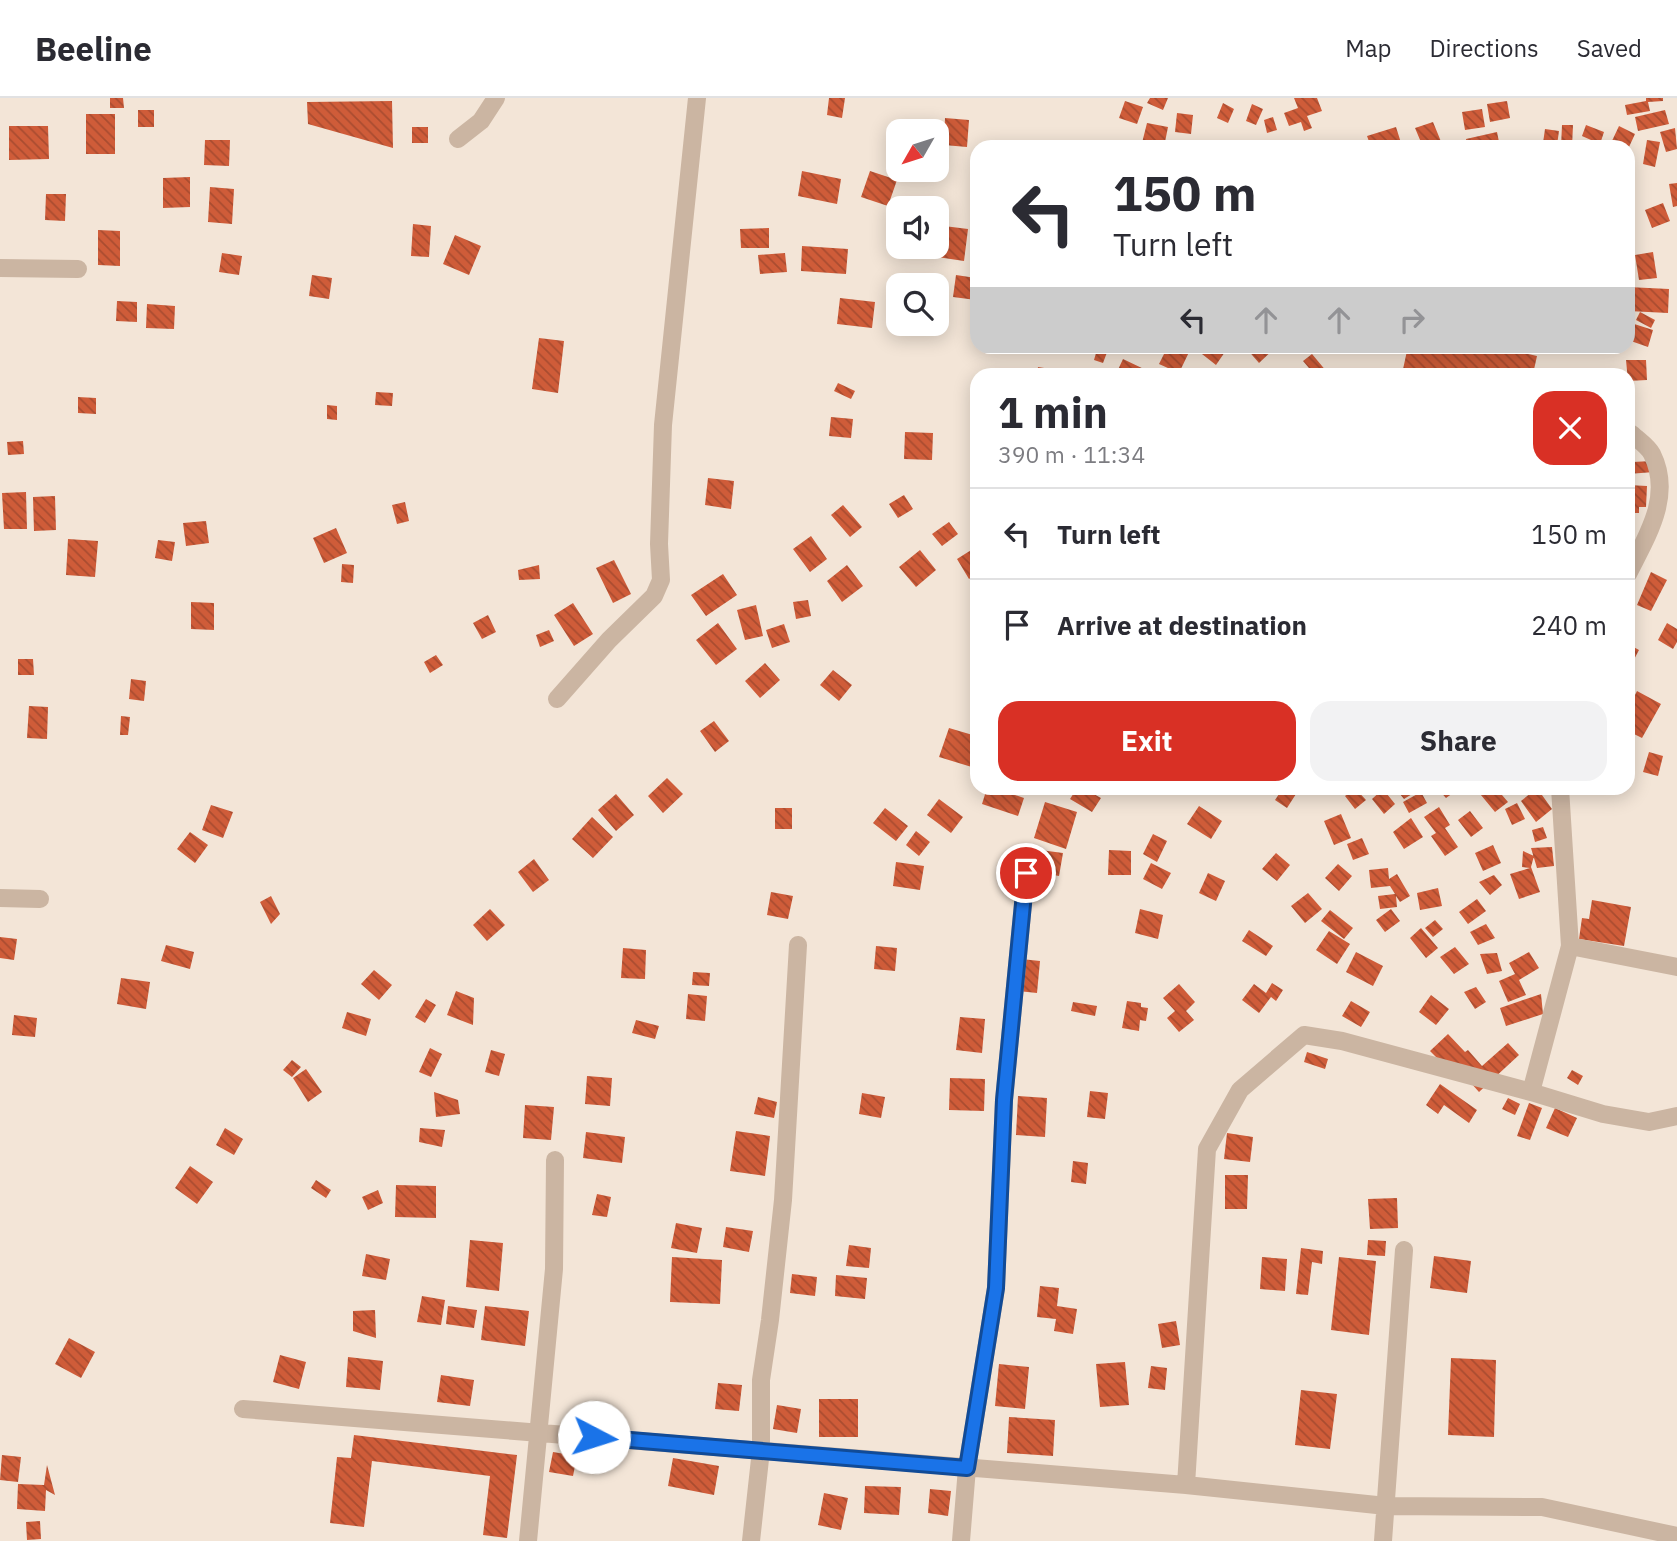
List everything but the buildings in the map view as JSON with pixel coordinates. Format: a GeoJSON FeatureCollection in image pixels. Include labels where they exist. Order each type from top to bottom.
{"type":"FeatureCollection","features":[{"type":"Feature","properties":{"kind":"street"},"geometry":{"type":"LineString","coordinates":[[458,139],[481,121],[496,98]]}},
{"type":"Feature","properties":{"kind":"street"},"geometry":{"type":"LineString","coordinates":[[557,699],[609,640],[654,596],[661,580],[659,544],[663,425],[697,98]]}},
{"type":"Feature","properties":{"kind":"street"},"geometry":{"type":"LineString","coordinates":[[0,268],[78,269]]}},
{"type":"Feature","properties":{"kind":"street"},"geometry":{"type":"LineString","coordinates":[[1635,437],[1651,452],[1661,488],[1654,520],[1635,559]]}},
{"type":"Feature","properties":{"kind":"street"},"geometry":{"type":"LineString","coordinates":[[1531,1092],[1570,946],[1560,795]]}},
{"type":"Feature","properties":{"kind":"street"},"geometry":{"type":"LineString","coordinates":[[961,1541],[967,1468],[996,1288],[1004,1100],[1026,873]]}},
{"type":"Feature","properties":{"kind":"street"},"geometry":{"type":"LineString","coordinates":[[0,898],[40,899]]}},
{"type":"Feature","properties":{"kind":"street"},"geometry":{"type":"LineString","coordinates":[[751,1541],[761,1450],[761,1380],[771,1320],[783,1200],[798,945]]}},
{"type":"Feature","properties":{"kind":"street"},"geometry":{"type":"LineString","coordinates":[[1570,946],[1677,967]]}},
{"type":"Feature","properties":{"kind":"street"},"geometry":{"type":"LineString","coordinates":[[1186,1485],[1207,1149],[1240,1090],[1304,1035],[1342,1041],[1603,1114],[1649,1122],[1677,1116]]}},
{"type":"Feature","properties":{"kind":"street"},"geometry":{"type":"LineString","coordinates":[[528,1541],[554,1269],[555,1160]]}},
{"type":"Feature","properties":{"kind":"street"},"geometry":{"type":"LineString","coordinates":[[1383,1541],[1404,1250]]}},
{"type":"Feature","properties":{"kind":"street"},"geometry":{"type":"LineString","coordinates":[[243,1409],[1186,1485],[1386,1506],[1542,1507],[1677,1536]]}},
{"type":"Feature","properties":{"kind":"route"},"geometry":{"type":"LineString","coordinates":[[594,1437],[967,1468],[996,1288],[1004,1100],[1026,873]]}}]}
